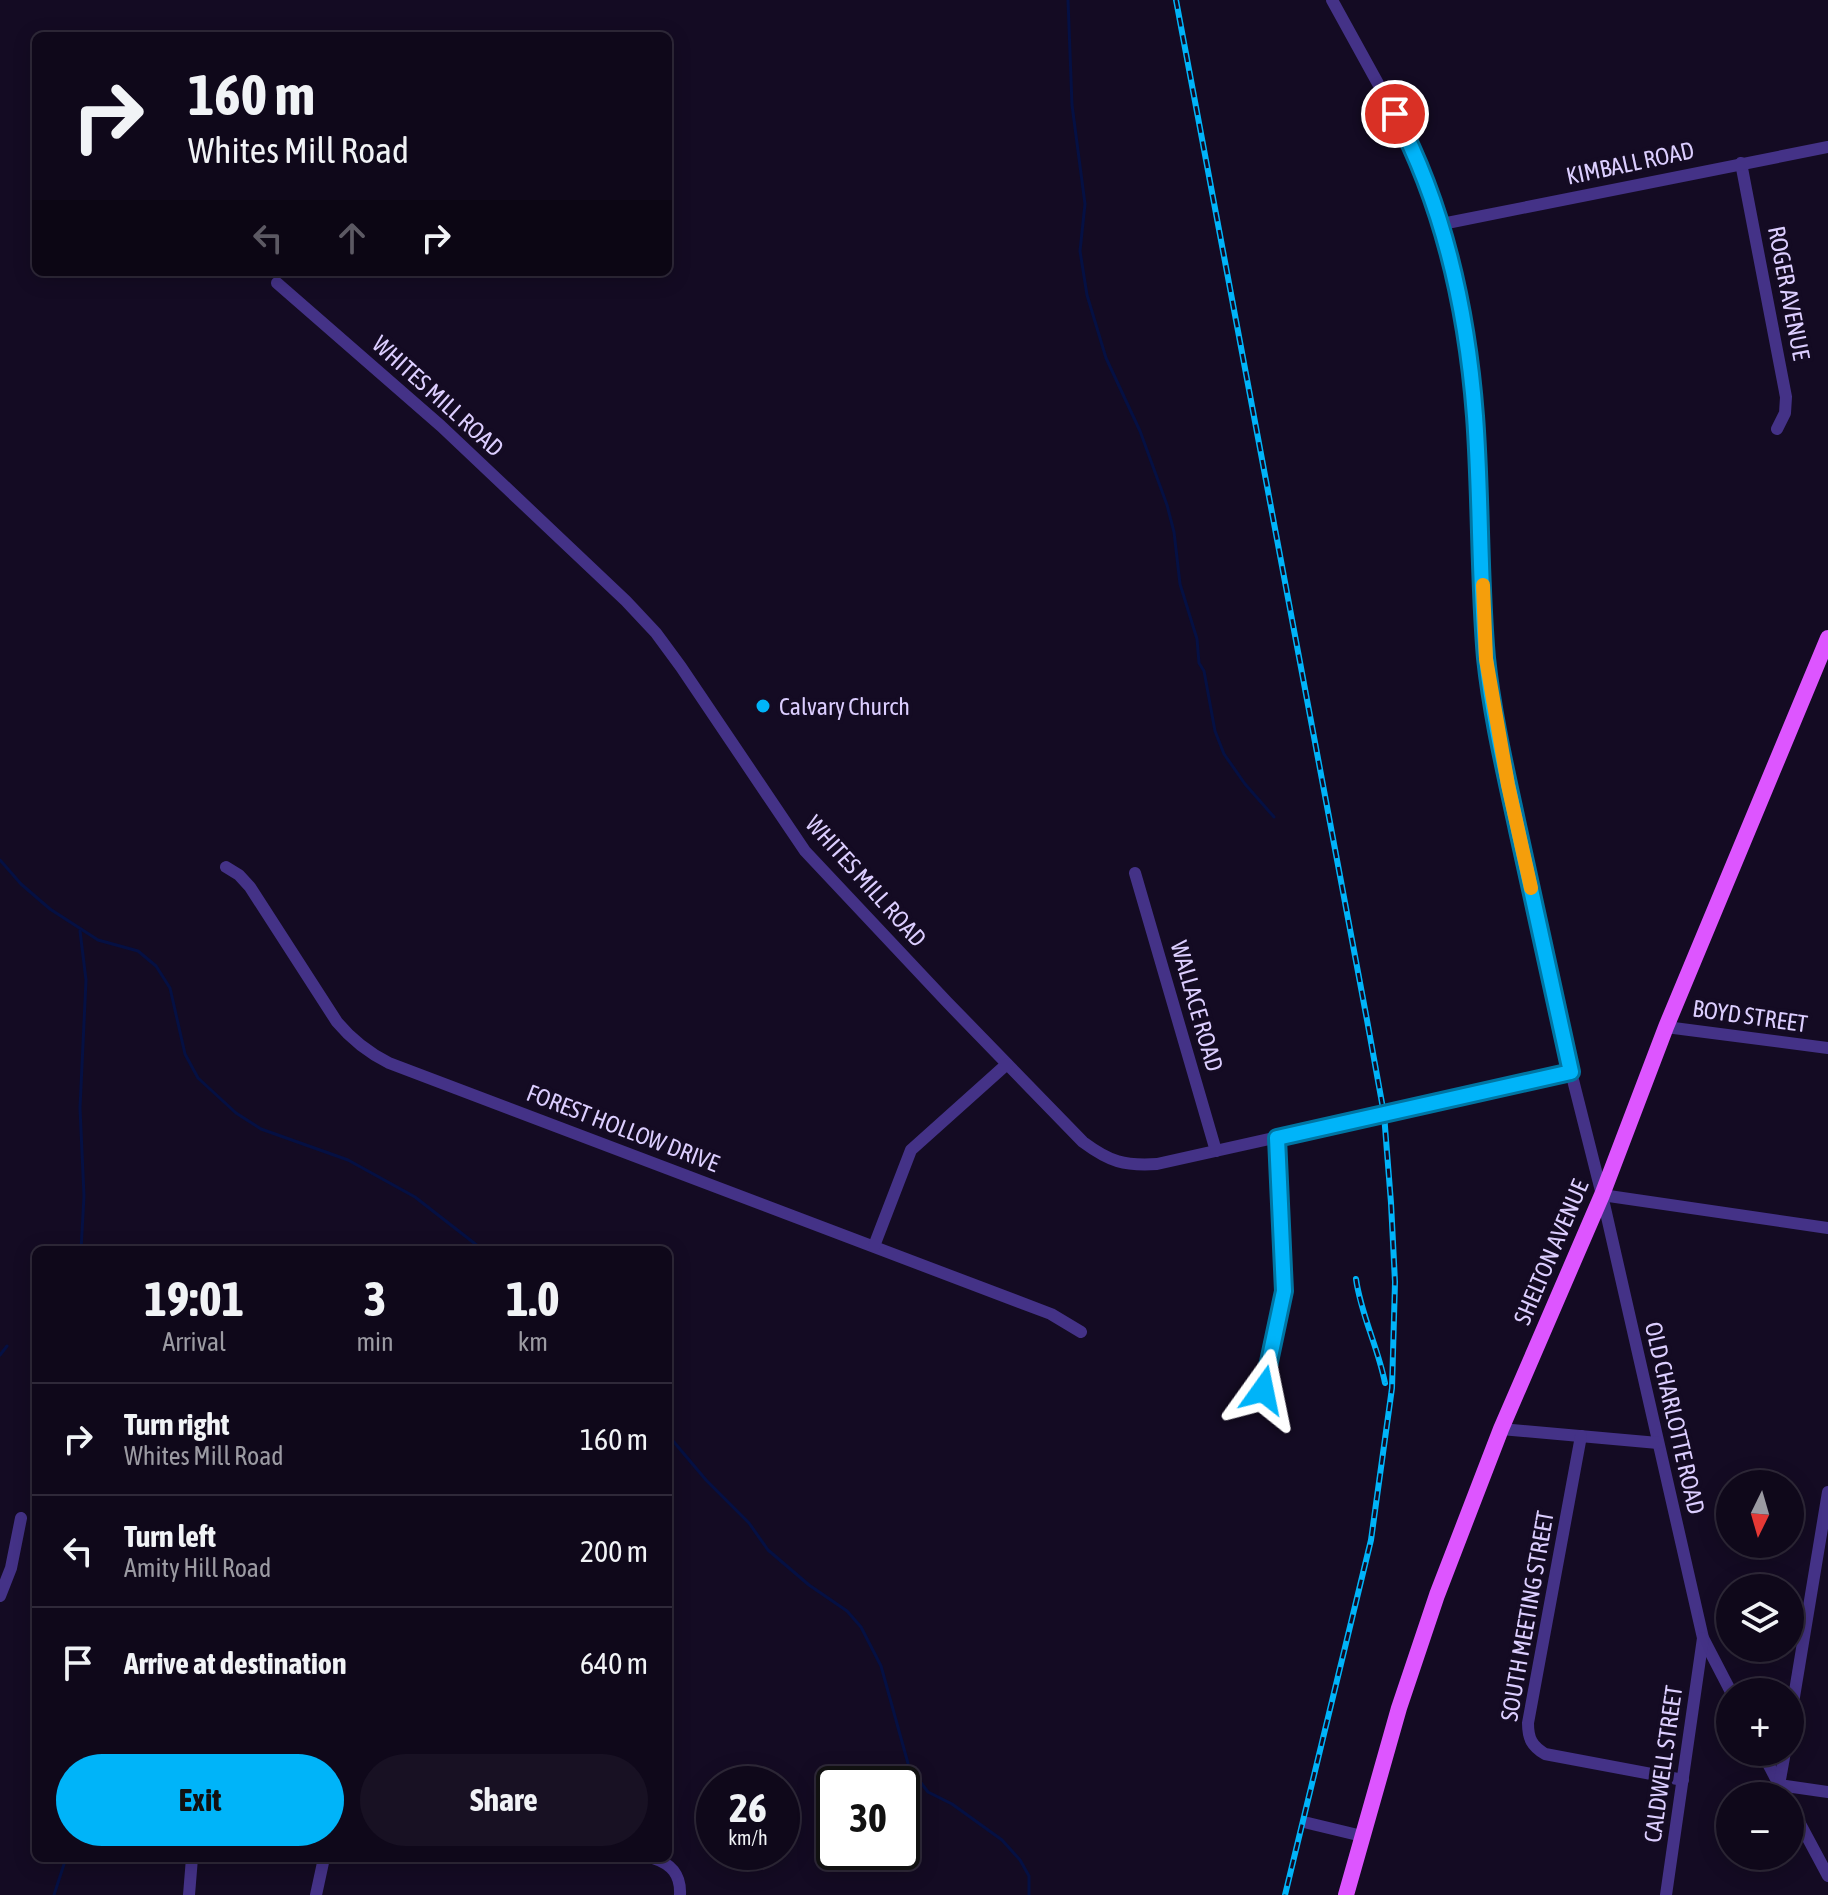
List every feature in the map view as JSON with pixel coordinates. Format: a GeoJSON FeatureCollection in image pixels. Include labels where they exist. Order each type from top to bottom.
{"type":"FeatureCollection","features":[{"type":"Feature","properties":{"kind":"main road","name":"SHELTON AVENUE"},"geometry":{"type":"LineString","coordinates":[[1346,1895],[1396,1718],[1437,1595],[1501,1429],[1602,1195],[1666,1027],[1828,638]]}},
{"type":"Feature","properties":{"kind":"street","name":"OLD CHARLOTTE ROAD"},"geometry":{"type":"LineString","coordinates":[[1332,0],[1408,138],[1427,180],[1442,224],[1457,287],[1474,402],[1486,659],[1508,785],[1571,1072],[1703,1638],[1724,1678]]}},
{"type":"Feature","properties":{"kind":"street","name":"KIMBALL ROAD"},"geometry":{"type":"LineString","coordinates":[[1442,224],[1828,147]]}},
{"type":"Feature","properties":{"kind":"street","name":"ROGER AVENUE"},"geometry":{"type":"LineString","coordinates":[[1741,163],[1786,397],[1785,413],[1777,429]]}},
{"type":"Feature","properties":{"kind":"street","name":"WHITES MILL ROAD"},"geometry":{"type":"LineString","coordinates":[[277,283],[441,426],[626,601],[656,633],[681,667],[805,851],[1083,1142],[1105,1158],[1130,1166],[1154,1165],[1571,1072]]}},
{"type":"Feature","properties":{"kind":"street","name":"FOREST HOLLOW DRIVE"},"geometry":{"type":"LineString","coordinates":[[226,867],[250,887],[337,1022],[351,1039],[369,1053],[1051,1314],[1081,1332]]}},
{"type":"Feature","properties":{"kind":"street","name":"WALLACE ROAD"},"geometry":{"type":"LineString","coordinates":[[1135,873],[1216,1151]]}},
{"type":"Feature","properties":{"kind":"street","name":"BOYD STREET"},"geometry":{"type":"LineString","coordinates":[[1666,1027],[1828,1048]]}},
{"type":"Feature","properties":{"kind":"street"},"geometry":{"type":"LineString","coordinates":[[874,1246],[911,1150],[1007,1064]]}},
{"type":"Feature","properties":{"kind":"street"},"geometry":{"type":"LineString","coordinates":[[1263,1390],[1284,1291],[1277,1138]]}},
{"type":"Feature","properties":{"kind":"street"},"geometry":{"type":"LineString","coordinates":[[1602,1195],[1828,1228]]}},
{"type":"Feature","properties":{"kind":"street"},"geometry":{"type":"LineString","coordinates":[[1501,1429],[1658,1443]]}},
{"type":"Feature","properties":{"kind":"street","name":"SOUTH MEETING STREET"},"geometry":{"type":"LineString","coordinates":[[1581,1436],[1528,1736],[1534,1747],[1545,1754],[1683,1780]]}},
{"type":"Feature","properties":{"kind":"street"},"geometry":{"type":"LineString","coordinates":[[1797,1678],[1828,1492]]}},
{"type":"Feature","properties":{"kind":"street"},"geometry":{"type":"LineString","coordinates":[[0,1596],[11,1568],[21,1518]]}},
{"type":"Feature","properties":{"kind":"street","name":"CALDWELL STREET"},"geometry":{"type":"LineString","coordinates":[[1666,1895],[1703,1638]]}},
{"type":"Feature","properties":{"kind":"street"},"geometry":{"type":"LineString","coordinates":[[1804,1791],[1828,1792]]}},
{"type":"Feature","properties":{"kind":"street"},"geometry":{"type":"LineString","coordinates":[[1308,1823],[1362,1836]]}},
{"type":"Feature","properties":{"kind":"street"},"geometry":{"type":"LineString","coordinates":[[1804,1831],[1828,1876]]}},
{"type":"Feature","properties":{"kind":"street"},"geometry":{"type":"LineString","coordinates":[[189,1895],[192,1862]]}},
{"type":"Feature","properties":{"kind":"street"},"geometry":{"type":"LineString","coordinates":[[316,1895],[323,1862]]}},
{"type":"Feature","properties":{"kind":"street"},"geometry":{"type":"LineString","coordinates":[[662,1862],[669,1865],[681,1881],[680,1895]]}},
{"type":"Feature","properties":{"kind":"waterway"},"geometry":{"type":"LineString","coordinates":[[1068,0],[1072,105],[1085,204],[1080,251],[1087,295],[1106,358],[1140,431],[1167,505],[1174,532],[1180,584],[1197,639],[1199,663],[1204,671],[1215,731],[1224,754],[1274,817]]}},
{"type":"Feature","properties":{"kind":"waterway"},"geometry":{"type":"LineString","coordinates":[[0,860],[21,884],[50,909],[98,940],[138,951],[156,966],[170,988],[185,1054],[198,1078],[236,1113],[261,1129],[348,1160],[415,1197],[478,1246]]}},
{"type":"Feature","properties":{"kind":"waterway"},"geometry":{"type":"LineString","coordinates":[[80,931],[86,980],[80,1108],[84,1196],[81,1246]]}},
{"type":"Feature","properties":{"kind":"waterway"},"geometry":{"type":"LineString","coordinates":[[0,1355],[7,1346]]}},
{"type":"Feature","properties":{"kind":"waterway"},"geometry":{"type":"LineString","coordinates":[[672,1440],[749,1523],[768,1550],[809,1585],[847,1611],[861,1627],[881,1666],[909,1767],[928,1792],[952,1804],[1002,1840],[1020,1860],[1029,1876],[1029,1895]]}},
{"type":"Feature","properties":{"kind":"waterway"},"geometry":{"type":"LineString","coordinates":[[54,1895],[65,1862]]}},
{"type":"Feature","properties":{"kind":"railway"},"geometry":{"type":"LineString","coordinates":[[1176,0],[1384,1114],[1391,1203],[1395,1282],[1392,1388],[1371,1540],[1285,1895]]}},
{"type":"Feature","properties":{"kind":"railway"},"geometry":{"type":"LineString","coordinates":[[1356,1279],[1385,1383]]}},
{"type":"Feature","properties":{"kind":"slow traffic"},"geometry":{"type":"LineString","coordinates":[[1483,585],[1486,659],[1508,785],[1531,888]]}},
{"type":"Feature","properties":{"kind":"place","name":"Calvary Church"},"geometry":{"type":"Point","coordinates":[763,706]}},
{"type":"Feature","properties":{"kind":"route"},"geometry":{"type":"LineString","coordinates":[[1263,1390],[1284,1291],[1277,1138],[1571,1072],[1508,785],[1486,659],[1475,415],[1457,287],[1442,224],[1427,180],[1395,114]]}}]}
